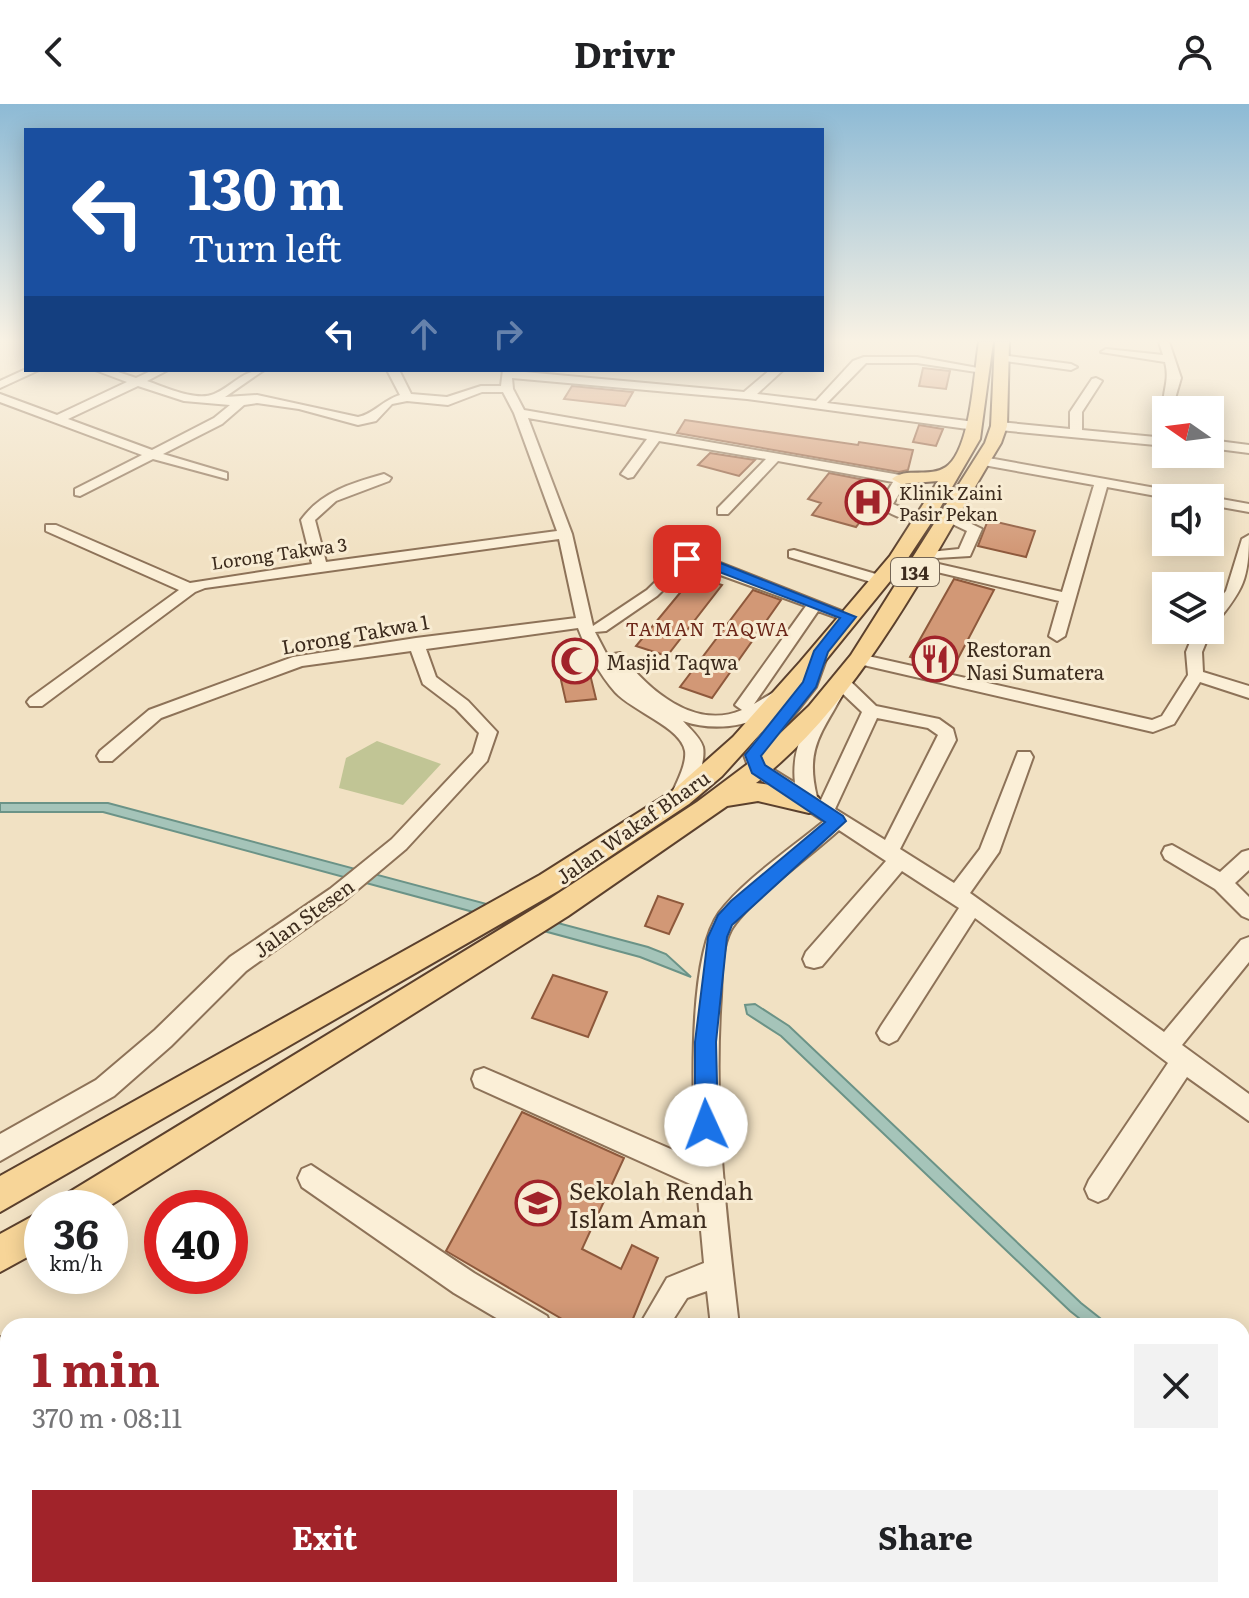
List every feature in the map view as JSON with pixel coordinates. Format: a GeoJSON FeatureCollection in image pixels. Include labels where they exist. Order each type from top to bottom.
{"type":"FeatureCollection","features":[{"type":"Feature","properties":{"kind":"main road","name":"Jalan Wakaf Bharu"},"geometry":{"type":"LineString","coordinates":[[4,1192],[515,903],[680,798],[741,743],[881,580],[924,520],[972,439],[977,412]]}},
{"type":"Feature","properties":{"kind":"main road","name":"134"},"geometry":{"type":"LineString","coordinates":[[758,769],[790,740],[859,659],[983,461],[999,426],[1000,412]]}},
{"type":"Feature","properties":{"kind":"main road"},"geometry":{"type":"LineString","coordinates":[[901,479],[931,478],[954,470]]}},
{"type":"Feature","properties":{"kind":"main road"},"geometry":{"type":"LineString","coordinates":[[901,479],[923,493],[924,520]]}},
{"type":"Feature","properties":{"kind":"main road"},"geometry":{"type":"LineString","coordinates":[[104,1190],[558,908],[719,800],[758,769]]}},
{"type":"Feature","properties":{"kind":"main road"},"geometry":{"type":"LineString","coordinates":[[719,800],[752,792],[786,796],[822,812]]}},
{"type":"Feature","properties":{"kind":"street"},"geometry":{"type":"LineString","coordinates":[[36,412],[153,455],[222,476]]}},
{"type":"Feature","properties":{"kind":"street"},"geometry":{"type":"LineString","coordinates":[[57,420],[75,412]]}},
{"type":"Feature","properties":{"kind":"street"},"geometry":{"type":"LineString","coordinates":[[80,492],[217,422],[229,412]]}},
{"type":"Feature","properties":{"kind":"street"},"geometry":{"type":"LineString","coordinates":[[321,412],[355,421],[370,419],[378,412]]}},
{"type":"Feature","properties":{"kind":"street"},"geometry":{"type":"LineString","coordinates":[[856,412],[975,426]]}},
{"type":"Feature","properties":{"kind":"street"},"geometry":{"type":"LineString","coordinates":[[1076,412],[1076,434]]}},
{"type":"Feature","properties":{"kind":"street"},"geometry":{"type":"LineString","coordinates":[[520,413],[901,479],[886,505],[924,520]]}},
{"type":"Feature","properties":{"kind":"street"},"geometry":{"type":"LineString","coordinates":[[520,413],[565,534],[582,601],[592,625],[616,661],[652,695],[696,719],[710,723],[736,720],[784,694]]}},
{"type":"Feature","properties":{"kind":"street"},"geometry":{"type":"LineString","coordinates":[[999,426],[1152,441]]}},
{"type":"Feature","properties":{"kind":"street"},"geometry":{"type":"LineString","coordinates":[[628,474],[655,437]]}},
{"type":"Feature","properties":{"kind":"street"},"geometry":{"type":"LineString","coordinates":[[1224,446],[1249,449]]}},
{"type":"Feature","properties":{"kind":"street"},"geometry":{"type":"LineString","coordinates":[[723,511],[774,458]]}},
{"type":"Feature","properties":{"kind":"street"},"geometry":{"type":"LineString","coordinates":[[983,461],[1152,492]]}},
{"type":"Feature","properties":{"kind":"street"},"geometry":{"type":"LineString","coordinates":[[320,567],[308,520],[313,511],[327,499],[384,478]]}},
{"type":"Feature","properties":{"kind":"street"},"geometry":{"type":"LineString","coordinates":[[1057,636],[1101,484]]}},
{"type":"Feature","properties":{"kind":"street"},"geometry":{"type":"LineString","coordinates":[[1224,504],[1248,509]]}},
{"type":"Feature","properties":{"kind":"street"},"geometry":{"type":"LineString","coordinates":[[923,560],[965,553],[975,529],[949,517]]}},
{"type":"Feature","properties":{"kind":"street"},"geometry":{"type":"LineString","coordinates":[[51,528],[190,589]]}},
{"type":"Feature","properties":{"kind":"street","name":"Lorong Takwa 3"},"geometry":{"type":"LineString","coordinates":[[36,702],[190,589],[204,583],[565,534]]}},
{"type":"Feature","properties":{"kind":"street"},"geometry":{"type":"LineString","coordinates":[[1224,603],[1233,592],[1249,539]]}},
{"type":"Feature","properties":{"kind":"street"},"geometry":{"type":"LineString","coordinates":[[794,554],[881,580]]}},
{"type":"Feature","properties":{"kind":"street"},"geometry":{"type":"LineString","coordinates":[[592,625],[652,593],[687,559],[703,561],[849,617]]}},
{"type":"Feature","properties":{"kind":"street"},"geometry":{"type":"LineString","coordinates":[[923,560],[1066,598]]}},
{"type":"Feature","properties":{"kind":"street"},"geometry":{"type":"LineString","coordinates":[[744,705],[814,605]]}},
{"type":"Feature","properties":{"kind":"street"},"geometry":{"type":"LineString","coordinates":[[592,625],[593,646],[621,688],[640,704],[676,725],[693,744],[695,756],[680,798]]}},
{"type":"Feature","properties":{"kind":"street","name":"Lorong Takwa 1"},"geometry":{"type":"LineString","coordinates":[[106,756],[155,714],[299,661],[416,643],[592,625]]}},
{"type":"Feature","properties":{"kind":"street","name":"Jalan Stesen"},"geometry":{"type":"LineString","coordinates":[[0,1148],[105,1088],[181,1022],[238,964],[371,867],[429,815],[481,756],[488,732],[462,705],[426,676],[416,643]]}},
{"type":"Feature","properties":{"kind":"street"},"geometry":{"type":"LineString","coordinates":[[1196,675],[1192,664],[1197,644]]}},
{"type":"Feature","properties":{"kind":"street"},"geometry":{"type":"LineString","coordinates":[[821,651],[810,683],[755,750],[753,760],[758,769],[964,901],[1249,1109]]}},
{"type":"Feature","properties":{"kind":"street"},"geometry":{"type":"LineString","coordinates":[[859,659],[1153,726],[1168,720],[1196,675]]}},
{"type":"Feature","properties":{"kind":"street"},"geometry":{"type":"LineString","coordinates":[[1196,675],[1249,692]]}},
{"type":"Feature","properties":{"kind":"street"},"geometry":{"type":"LineString","coordinates":[[814,959],[894,856],[947,740],[947,733],[933,723],[871,711],[841,682]]}},
{"type":"Feature","properties":{"kind":"street","name":"134"},"geometry":{"type":"LineString","coordinates":[[822,812],[800,758],[806,740],[841,682]]}},
{"type":"Feature","properties":{"kind":"street"},"geometry":{"type":"LineString","coordinates":[[724,1318],[709,1179],[706,1042],[717,937],[725,920],[829,803],[871,711]]}},
{"type":"Feature","properties":{"kind":"street"},"geometry":{"type":"LineString","coordinates":[[889,1033],[989,852],[1024,757]]}},
{"type":"Feature","properties":{"kind":"street"},"geometry":{"type":"LineString","coordinates":[[1172,853],[1222,883],[1249,910]]}},
{"type":"Feature","properties":{"kind":"street"},"geometry":{"type":"LineString","coordinates":[[1222,883],[1249,858]]}},
{"type":"Feature","properties":{"kind":"street"},"geometry":{"type":"LineString","coordinates":[[1098,1189],[1175,1054],[1249,946]]}},
{"type":"Feature","properties":{"kind":"street"},"geometry":{"type":"LineString","coordinates":[[484,1079],[709,1179]]}},
{"type":"Feature","properties":{"kind":"street"},"geometry":{"type":"LineString","coordinates":[[311,1178],[464,1283],[523,1318]]}},
{"type":"Feature","properties":{"kind":"street"},"geometry":{"type":"LineString","coordinates":[[658,1318],[677,1287],[690,1278],[719,1275]]}},
{"type":"Feature","properties":{"kind":"green space"},"geometry":{"type":"Polygon","coordinates":[[[377,741],[441,764],[403,805],[339,788],[346,758],[377,741]]]}},
{"type":"Feature","properties":{"kind":"water"},"geometry":{"type":"Polygon","coordinates":[[[0,803],[108,803],[648,947],[666,954],[691,977],[640,957],[103,812],[0,812],[0,803]]]}},
{"type":"Feature","properties":{"kind":"water"},"geometry":{"type":"Polygon","coordinates":[[[755,1004],[789,1026],[1100,1318],[1079,1318],[1070,1311],[781,1036],[747,1014],[745,1005],[755,1004]]]}},
{"type":"Feature","properties":{"kind":"building"},"geometry":{"type":"Polygon","coordinates":[[[685,420],[913,450],[908,470],[899,472],[677,433],[685,420]]]}},
{"type":"Feature","properties":{"kind":"building"},"geometry":{"type":"Polygon","coordinates":[[[919,425],[943,429],[936,446],[913,442],[919,425]]]}},
{"type":"Feature","properties":{"kind":"building"},"geometry":{"type":"Polygon","coordinates":[[[710,453],[755,460],[739,476],[698,465],[710,453]]]}},
{"type":"Feature","properties":{"kind":"building"},"geometry":{"type":"Polygon","coordinates":[[[829,473],[875,482],[883,491],[856,527],[812,515],[821,503],[808,499],[829,473]]]}},
{"type":"Feature","properties":{"kind":"building"},"geometry":{"type":"Polygon","coordinates":[[[988,520],[1035,531],[1026,557],[978,546],[988,520]]]}},
{"type":"Feature","properties":{"kind":"building"},"geometry":{"type":"Polygon","coordinates":[[[694,576],[722,585],[667,656],[636,646],[694,576]]]}},
{"type":"Feature","properties":{"kind":"building"},"geometry":{"type":"Polygon","coordinates":[[[954,579],[994,590],[952,670],[910,657],[954,579]]]}},
{"type":"Feature","properties":{"kind":"building"},"geometry":{"type":"Polygon","coordinates":[[[753,590],[781,600],[712,698],[680,687],[753,590]]]}},
{"type":"Feature","properties":{"kind":"building"},"geometry":{"type":"Polygon","coordinates":[[[573,656],[593,667],[589,670],[596,699],[566,702],[558,667],[573,656]]]}},
{"type":"Feature","properties":{"kind":"building"},"geometry":{"type":"Polygon","coordinates":[[[658,896],[683,904],[669,934],[645,926],[658,896]]]}},
{"type":"Feature","properties":{"kind":"building"},"geometry":{"type":"Polygon","coordinates":[[[553,975],[607,992],[588,1037],[532,1018],[553,975]]]}},
{"type":"Feature","properties":{"kind":"building","name":"Sekolah Rendah Islam Aman"},"geometry":{"type":"Polygon","coordinates":[[[522,1112],[624,1158],[582,1249],[621,1269],[632,1245],[658,1258],[633,1318],[560,1318],[446,1251],[522,1112]]]}},
{"type":"Feature","properties":{"kind":"place","name":"Klinik Zaini Pasir Pekan"},"geometry":{"type":"Point","coordinates":[868,502]}},
{"type":"Feature","properties":{"kind":"place","name":"Restoran Nasi Sumatera"},"geometry":{"type":"Point","coordinates":[935,659]}},
{"type":"Feature","properties":{"kind":"place","name":"Masjid Taqwa"},"geometry":{"type":"Point","coordinates":[575,661]}},
{"type":"Feature","properties":{"kind":"place","name":"Sekolah Rendah Islam Aman"},"geometry":{"type":"Point","coordinates":[538,1203]}},
{"type":"Feature","properties":{"kind":"district","name":"TAMAN TAQWA"},"geometry":{"type":"Point","coordinates":[708,628]}},
{"type":"Feature","properties":{"kind":"route"},"geometry":{"type":"LineString","coordinates":[[687,559],[695,558],[849,617],[821,651],[810,683],[753,755],[758,769],[837,821],[738,906],[725,920],[717,937],[706,1042],[706,1125]]}}]}
